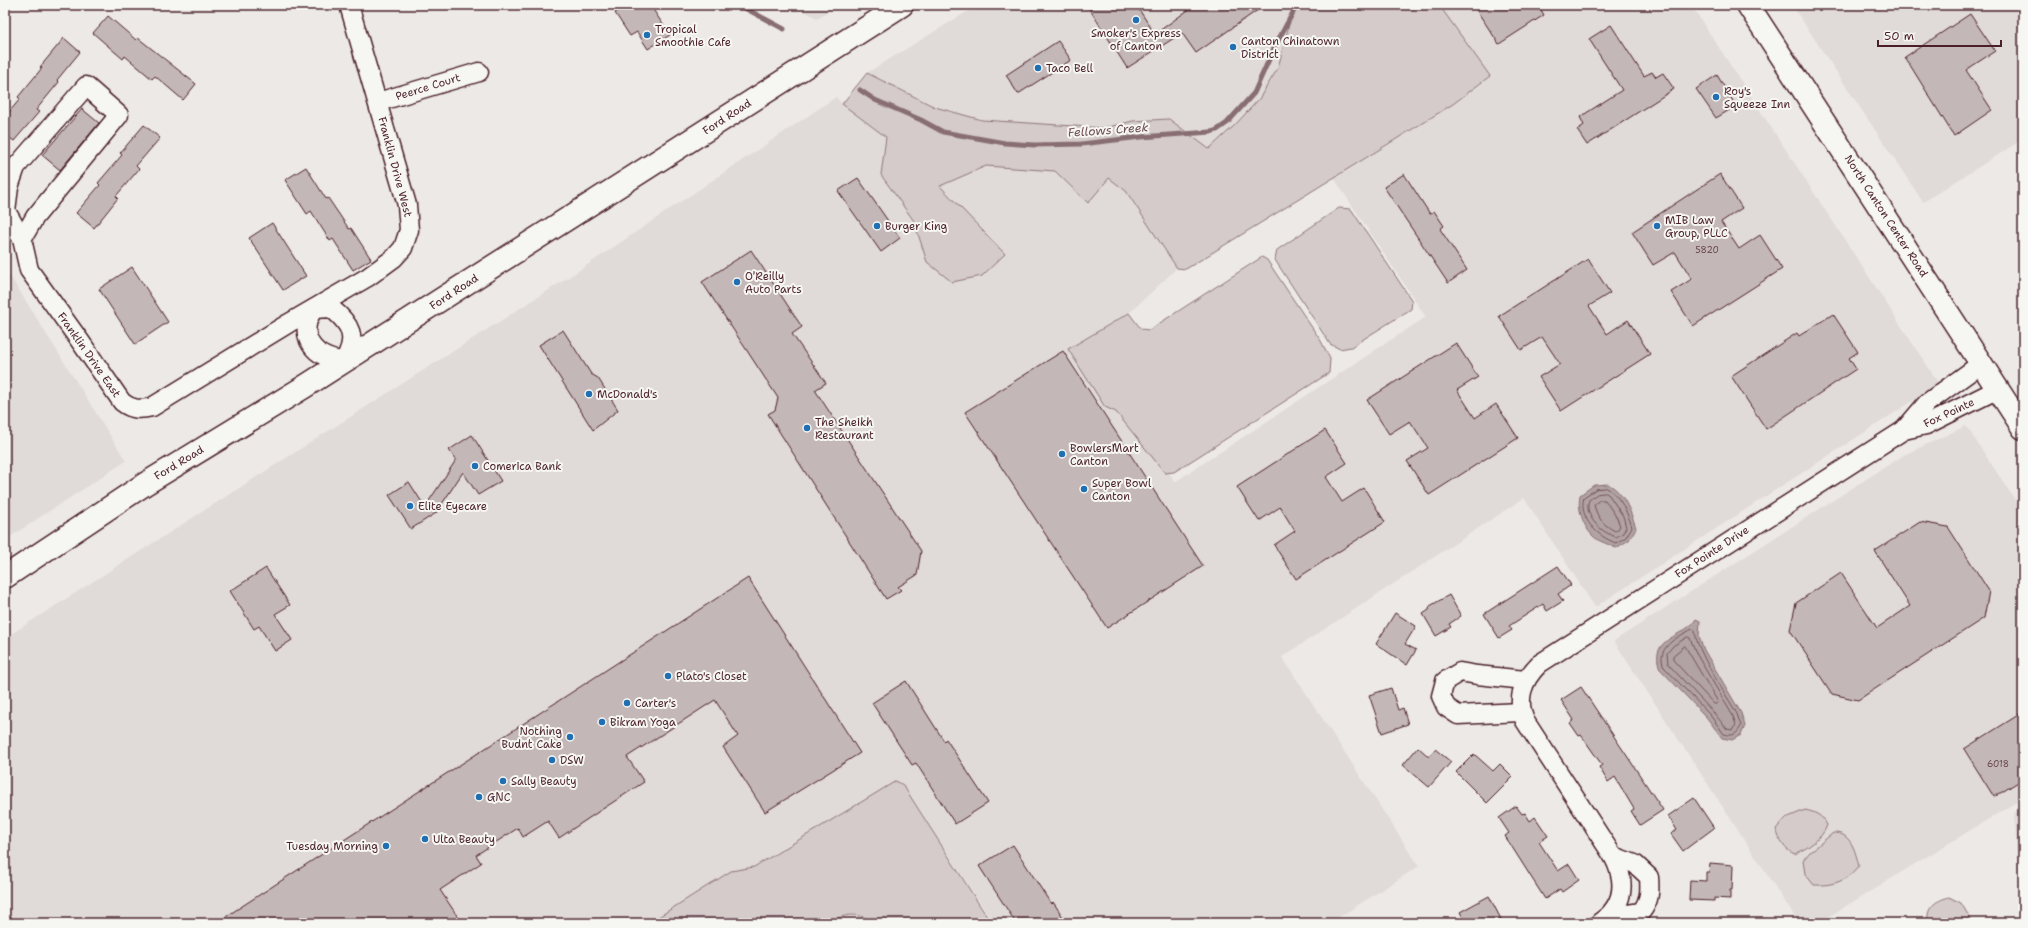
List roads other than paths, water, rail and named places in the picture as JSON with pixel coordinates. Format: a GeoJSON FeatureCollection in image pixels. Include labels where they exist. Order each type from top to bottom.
{"type":"FeatureCollection","features":[{"type":"Feature","properties":{"kind":"main road","name":"Ford Road"},"geometry":{"type":"LineString","coordinates":[[5,577],[145,484],[304,387],[902,5]]}},
{"type":"Feature","properties":{"kind":"main road","name":"North Canton Center Road"},"geometry":{"type":"LineString","coordinates":[[1748,5],[2023,428]]}},
{"type":"Feature","properties":{"kind":"street","name":"Franklin Drive West"},"geometry":{"type":"LineString","coordinates":[[314,308],[368,277],[394,258],[406,241],[409,220],[407,206],[378,102],[349,5]]}},
{"type":"Feature","properties":{"kind":"street","name":"Peerce Court"},"geometry":{"type":"LineString","coordinates":[[378,102],[479,72]]}},
{"type":"Feature","properties":{"kind":"street","name":"Franklin Drive East"},"geometry":{"type":"LineString","coordinates":[[22,239],[35,217],[119,115],[86,86],[16,167],[9,187],[6,211],[22,239],[29,270],[122,402],[129,408],[144,409],[152,407],[314,308]]}},
{"type":"Feature","properties":{"kind":"street"},"geometry":{"type":"LineString","coordinates":[[314,308],[330,308],[345,319],[350,329],[352,340],[350,351],[344,361],[324,357],[316,351],[310,343],[306,331],[307,318],[314,308]]}},
{"type":"Feature","properties":{"kind":"street","name":"Fox Pointe"},"geometry":{"type":"LineString","coordinates":[[1904,430],[1927,403],[1982,363]]}},
{"type":"Feature","properties":{"kind":"street","name":"Fox Pointe"},"geometry":{"type":"LineString","coordinates":[[1904,430],[1926,425],[1998,389]]}},
{"type":"Feature","properties":{"kind":"street","name":"Fox Pointe Drive"},"geometry":{"type":"LineString","coordinates":[[1525,680],[1530,673],[1545,660],[1904,430]]}},
{"type":"Feature","properties":{"kind":"street"},"geometry":{"type":"LineString","coordinates":[[1522,712],[1458,715],[1446,707],[1441,696],[1445,681],[1460,672],[1477,676],[1525,680],[1521,693],[1522,712],[1525,721],[1613,856],[1621,875],[1622,887],[1620,898],[1613,911],[1599,923]]}},
{"type":"Feature","properties":{"kind":"street"},"geometry":{"type":"LineString","coordinates":[[1613,856],[1635,864],[1649,877],[1650,890],[1647,904],[1641,912],[1628,914],[1613,911]]}},
{"type":"Feature","properties":{"kind":"water"},"geometry":{"type":"Polygon","coordinates":[[[1608,484],[1623,497],[1636,528],[1629,540],[1616,548],[1598,540],[1585,526],[1579,501],[1580,495],[1594,485],[1608,484]]]}},
{"type":"Feature","properties":{"kind":"water"},"geometry":{"type":"Polygon","coordinates":[[[1696,619],[1700,621],[1699,636],[1704,650],[1741,713],[1745,726],[1741,735],[1732,740],[1722,738],[1707,718],[1660,669],[1658,658],[1659,650],[1663,644],[1691,625],[1696,619]]]}},
{"type":"Feature","properties":{"kind":"waterway","name":"Fellows Creek"},"geometry":{"type":"LineString","coordinates":[[739,5],[784,29]]}},
{"type":"Feature","properties":{"kind":"waterway","name":"Fellows Creek"},"geometry":{"type":"LineString","coordinates":[[860,90],[875,100],[921,120],[943,132],[1005,143],[1035,145],[1081,144],[1141,137],[1211,132],[1227,123],[1254,93],[1275,46],[1297,5]]}},
{"type":"Feature","properties":{"kind":"place","name":"Smoker's Express of Canton"},"geometry":{"type":"Point","coordinates":[1136,20]}},
{"type":"Feature","properties":{"kind":"place","name":"Tropical Smoothie Cafe"},"geometry":{"type":"Point","coordinates":[647,35]}},
{"type":"Feature","properties":{"kind":"place","name":"Canton Chinatown District"},"geometry":{"type":"Point","coordinates":[1233,47]}},
{"type":"Feature","properties":{"kind":"place","name":"Taco Bell"},"geometry":{"type":"Point","coordinates":[1038,68]}},
{"type":"Feature","properties":{"kind":"place","name":"Roy's Squeeze Inn"},"geometry":{"type":"Point","coordinates":[1716,97]}},
{"type":"Feature","properties":{"kind":"place","name":"Burger King"},"geometry":{"type":"Point","coordinates":[877,226]}},
{"type":"Feature","properties":{"kind":"place","name":"MIB Law Group, PLLC"},"geometry":{"type":"Point","coordinates":[1657,226]}},
{"type":"Feature","properties":{"kind":"place","name":"O'Reilly Auto Parts"},"geometry":{"type":"Point","coordinates":[737,282]}},
{"type":"Feature","properties":{"kind":"place","name":"McDonald's"},"geometry":{"type":"Point","coordinates":[589,394]}},
{"type":"Feature","properties":{"kind":"place","name":"The Sheikh Restaurant"},"geometry":{"type":"Point","coordinates":[807,428]}},
{"type":"Feature","properties":{"kind":"place","name":"BowlersMart Canton"},"geometry":{"type":"Point","coordinates":[1062,454]}},
{"type":"Feature","properties":{"kind":"place","name":"Comerica Bank"},"geometry":{"type":"Point","coordinates":[475,466]}},
{"type":"Feature","properties":{"kind":"place","name":"Super Bowl Canton"},"geometry":{"type":"Point","coordinates":[1084,489]}},
{"type":"Feature","properties":{"kind":"place","name":"Elite Eyecare"},"geometry":{"type":"Point","coordinates":[410,506]}},
{"type":"Feature","properties":{"kind":"place","name":"Plato's Closet"},"geometry":{"type":"Point","coordinates":[668,676]}},
{"type":"Feature","properties":{"kind":"place","name":"Carter's"},"geometry":{"type":"Point","coordinates":[627,703]}},
{"type":"Feature","properties":{"kind":"place","name":"Bikram Yoga"},"geometry":{"type":"Point","coordinates":[602,722]}},
{"type":"Feature","properties":{"kind":"place","name":"Nothing Budnt Cake"},"geometry":{"type":"Point","coordinates":[570,737]}},
{"type":"Feature","properties":{"kind":"place","name":"DSW"},"geometry":{"type":"Point","coordinates":[552,760]}},
{"type":"Feature","properties":{"kind":"place","name":"Sally Beauty"},"geometry":{"type":"Point","coordinates":[503,781]}},
{"type":"Feature","properties":{"kind":"place","name":"GNC"},"geometry":{"type":"Point","coordinates":[479,797]}},
{"type":"Feature","properties":{"kind":"place","name":"Ulta Beauty"},"geometry":{"type":"Point","coordinates":[425,839]}},
{"type":"Feature","properties":{"kind":"place","name":"Tuesday Morning"},"geometry":{"type":"Point","coordinates":[386,846]}}]}
